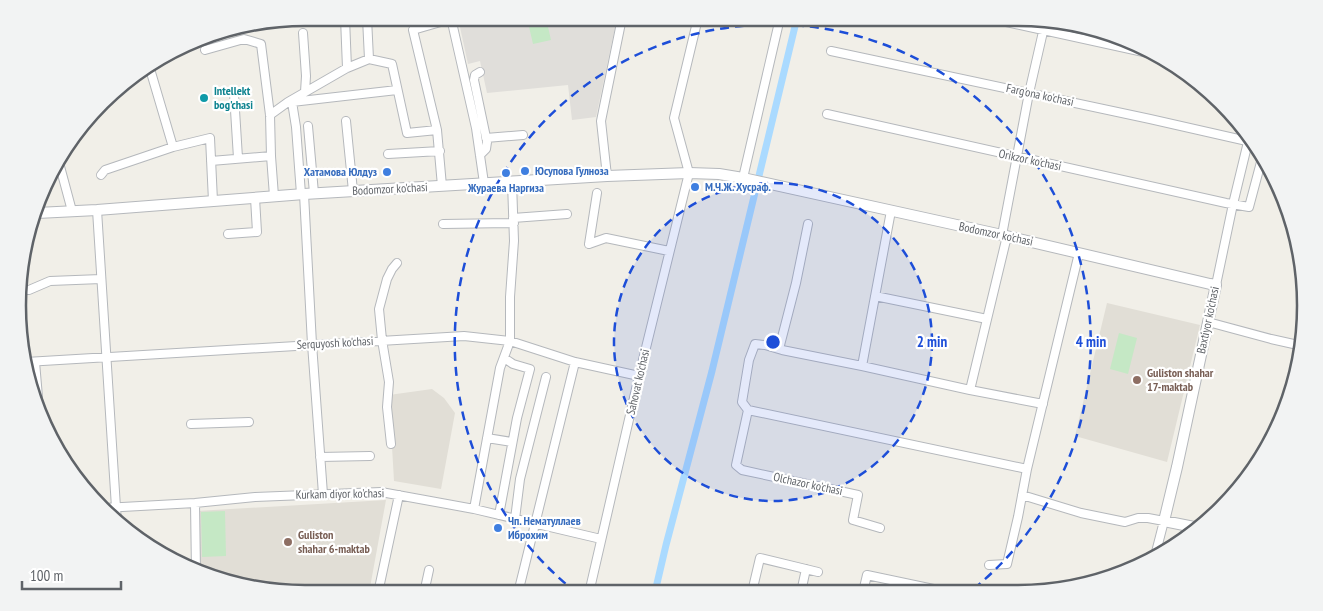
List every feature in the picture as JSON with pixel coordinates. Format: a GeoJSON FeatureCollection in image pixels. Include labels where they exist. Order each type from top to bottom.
{"type":"FeatureCollection","features":[{"type":"Feature","properties":{"kind":"street"},"geometry":{"type":"LineString","coordinates":[[345,26],[348,68]]}},
{"type":"Feature","properties":{"kind":"street"},"geometry":{"type":"LineString","coordinates":[[367,26],[369,59]]}},
{"type":"Feature","properties":{"kind":"street"},"geometry":{"type":"LineString","coordinates":[[426,26],[413,30],[437,130],[442,186]]}},
{"type":"Feature","properties":{"kind":"street"},"geometry":{"type":"LineString","coordinates":[[453,26],[476,128],[484,183]]}},
{"type":"Feature","properties":{"kind":"street"},"geometry":{"type":"LineString","coordinates":[[607,176],[601,121],[620,26]]}},
{"type":"Feature","properties":{"kind":"street"},"geometry":{"type":"LineString","coordinates":[[689,173],[674,118],[696,26]]}},
{"type":"Feature","properties":{"kind":"street"},"geometry":{"type":"LineString","coordinates":[[746,179],[778,26]]}},
{"type":"Feature","properties":{"kind":"street"},"geometry":{"type":"LineString","coordinates":[[970,390],[988,319],[1029,93],[1044,28]]}},
{"type":"Feature","properties":{"kind":"street"},"geometry":{"type":"LineString","coordinates":[[1058,30],[1116,45]]}},
{"type":"Feature","properties":{"kind":"street"},"geometry":{"type":"LineString","coordinates":[[304,33],[306,76],[304,92]]}},
{"type":"Feature","properties":{"kind":"street"},"geometry":{"type":"LineString","coordinates":[[205,50],[244,39],[261,44],[270,115],[274,196]]}},
{"type":"Feature","properties":{"kind":"street","name":"Farg'ona ko'chasi"},"geometry":{"type":"LineString","coordinates":[[832,51],[1242,140]]}},
{"type":"Feature","properties":{"kind":"street"},"geometry":{"type":"LineString","coordinates":[[270,115],[304,92],[369,59],[392,64],[407,133],[437,130]]}},
{"type":"Feature","properties":{"kind":"street"},"geometry":{"type":"LineString","coordinates":[[151,72],[173,147]]}},
{"type":"Feature","properties":{"kind":"street"},"geometry":{"type":"LineString","coordinates":[[480,72],[474,80],[486,138],[486,149],[480,155]]}},
{"type":"Feature","properties":{"kind":"street"},"geometry":{"type":"LineString","coordinates":[[290,102],[398,90]]}},
{"type":"Feature","properties":{"kind":"street"},"geometry":{"type":"LineString","coordinates":[[234,94],[238,158]]}},
{"type":"Feature","properties":{"kind":"street"},"geometry":{"type":"LineString","coordinates":[[290,102],[296,127],[306,194]]}},
{"type":"Feature","properties":{"kind":"street","name":"Orikzor ko'chasi"},"geometry":{"type":"LineString","coordinates":[[827,114],[1233,204]]}},
{"type":"Feature","properties":{"kind":"street"},"geometry":{"type":"LineString","coordinates":[[346,121],[353,191]]}},
{"type":"Feature","properties":{"kind":"street"},"geometry":{"type":"LineString","coordinates":[[308,126],[306,194],[312,344],[323,494]]}},
{"type":"Feature","properties":{"kind":"street"},"geometry":{"type":"LineString","coordinates":[[486,138],[523,135]]}},
{"type":"Feature","properties":{"kind":"street"},"geometry":{"type":"LineString","coordinates":[[101,175],[105,170],[173,147],[210,138],[213,201]]}},
{"type":"Feature","properties":{"kind":"street","name":"Baxtiyor ko'chasi"},"geometry":{"type":"LineString","coordinates":[[1157,547],[1177,468],[1247,146]]}},
{"type":"Feature","properties":{"kind":"street"},"geometry":{"type":"LineString","coordinates":[[388,154],[440,151]]}},
{"type":"Feature","properties":{"kind":"street"},"geometry":{"type":"LineString","coordinates":[[211,161],[271,156]]}},
{"type":"Feature","properties":{"kind":"street"},"geometry":{"type":"LineString","coordinates":[[1233,204],[1250,207],[1260,167]]}},
{"type":"Feature","properties":{"kind":"street"},"geometry":{"type":"LineString","coordinates":[[61,171],[72,211]]}},
{"type":"Feature","properties":{"kind":"street","name":"Bodomzor ko'chasi"},"geometry":{"type":"LineString","coordinates":[[42,213],[484,183],[607,176],[689,173],[719,174],[1004,235],[1216,285]]}},
{"type":"Feature","properties":{"kind":"street","name":"Sahovat ko'chasi"},"geometry":{"type":"LineString","coordinates":[[591,585],[689,173]]}},
{"type":"Feature","properties":{"kind":"street"},"geometry":{"type":"LineString","coordinates":[[474,508],[500,368],[510,341],[510,297],[514,241],[512,182]]}},
{"type":"Feature","properties":{"kind":"street"},"geometry":{"type":"LineString","coordinates":[[597,193],[589,244],[606,238],[669,251]]}},
{"type":"Feature","properties":{"kind":"street"},"geometry":{"type":"LineString","coordinates":[[228,234],[257,232],[255,198]]}},
{"type":"Feature","properties":{"kind":"street"},"geometry":{"type":"LineString","coordinates":[[97,210],[116,511]]}},
{"type":"Feature","properties":{"kind":"street"},"geometry":{"type":"LineString","coordinates":[[862,366],[891,211]]}},
{"type":"Feature","properties":{"kind":"street"},"geometry":{"type":"LineString","coordinates":[[443,224],[513,220],[567,214]]}},
{"type":"Feature","properties":{"kind":"street"},"geometry":{"type":"LineString","coordinates":[[779,349],[796,283],[808,224]]}},
{"type":"Feature","properties":{"kind":"street"},"geometry":{"type":"LineString","coordinates":[[989,565],[1007,564],[1027,469],[1080,253]]}},
{"type":"Feature","properties":{"kind":"street"},"geometry":{"type":"LineString","coordinates":[[391,444],[387,407],[389,382],[379,309],[387,279],[397,263]]}},
{"type":"Feature","properties":{"kind":"street"},"geometry":{"type":"LineString","coordinates":[[27,290],[50,281],[101,279]]}},
{"type":"Feature","properties":{"kind":"street"},"geometry":{"type":"LineString","coordinates":[[875,296],[988,319]]}},
{"type":"Feature","properties":{"kind":"street"},"geometry":{"type":"LineString","coordinates":[[1208,322],[1294,344]]}},
{"type":"Feature","properties":{"kind":"street","name":"Serquyosh ko'chasi"},"geometry":{"type":"LineString","coordinates":[[32,362],[464,336],[510,341],[575,362],[639,376]]}},
{"type":"Feature","properties":{"kind":"street"},"geometry":{"type":"LineString","coordinates":[[1027,469],[748,410],[742,402],[749,360],[755,344],[765,345],[1043,404]]}},
{"type":"Feature","properties":{"kind":"street"},"geometry":{"type":"LineString","coordinates":[[498,515],[512,442],[530,369],[513,364],[504,358]]}},
{"type":"Feature","properties":{"kind":"street"},"geometry":{"type":"LineString","coordinates":[[520,585],[575,362]]}},
{"type":"Feature","properties":{"kind":"street"},"geometry":{"type":"LineString","coordinates":[[515,519],[520,479],[546,377]]}},
{"type":"Feature","properties":{"kind":"street","name":"Olchazor ko'chasi"},"geometry":{"type":"LineString","coordinates":[[748,410],[736,466],[742,470],[858,495],[853,520],[880,528]]}},
{"type":"Feature","properties":{"kind":"street"},"geometry":{"type":"LineString","coordinates":[[191,424],[249,422]]}},
{"type":"Feature","properties":{"kind":"street"},"geometry":{"type":"LineString","coordinates":[[487,438],[512,442]]}},
{"type":"Feature","properties":{"kind":"street"},"geometry":{"type":"LineString","coordinates":[[320,457],[370,456]]}},
{"type":"Feature","properties":{"kind":"street","name":"Kurkam diyor ko'chasi"},"geometry":{"type":"LineString","coordinates":[[113,507],[195,503],[255,497],[381,492],[474,508],[601,539]]}},
{"type":"Feature","properties":{"kind":"street"},"geometry":{"type":"LineString","coordinates":[[380,585],[398,495]]}},
{"type":"Feature","properties":{"kind":"street"},"geometry":{"type":"LineString","coordinates":[[1022,495],[1080,513],[1125,522],[1138,518],[1148,518],[1188,526]]}},
{"type":"Feature","properties":{"kind":"street"},"geometry":{"type":"LineString","coordinates":[[195,503],[196,562]]}},
{"type":"Feature","properties":{"kind":"street"},"geometry":{"type":"LineString","coordinates":[[754,585],[760,558],[818,572]]}},
{"type":"Feature","properties":{"kind":"street"},"geometry":{"type":"LineString","coordinates":[[803,585],[806,569]]}},
{"type":"Feature","properties":{"kind":"street"},"geometry":{"type":"LineString","coordinates":[[426,585],[430,570]]}},
{"type":"Feature","properties":{"kind":"street"},"geometry":{"type":"LineString","coordinates":[[865,585],[867,575],[914,585]]}},
{"type":"Feature","properties":{"kind":"shaded area"},"geometry":{"type":"Polygon","coordinates":[[[460,26],[615,26],[596,117],[572,120],[568,85],[487,93],[480,61],[468,64],[460,26]]]}},
{"type":"Feature","properties":{"kind":"shaded area","name":"Guliston shahar 17-maktab"},"geometry":{"type":"Polygon","coordinates":[[[1107,303],[1200,325],[1167,462],[1075,436],[1107,303]]]}},
{"type":"Feature","properties":{"kind":"shaded area"},"geometry":{"type":"Polygon","coordinates":[[[432,389],[444,398],[455,413],[441,489],[394,481],[389,395],[432,389]]]}},
{"type":"Feature","properties":{"kind":"shaded area","name":"Guliston shahar 6-maktab"},"geometry":{"type":"Polygon","coordinates":[[[386,500],[370,585],[306,585],[269,582],[233,575],[198,562],[196,511],[386,500]]]}},
{"type":"Feature","properties":{"kind":"green space"},"geometry":{"type":"Polygon","coordinates":[[[529,26],[548,26],[551,40],[533,44],[529,26]]]}},
{"type":"Feature","properties":{"kind":"green space"},"geometry":{"type":"Polygon","coordinates":[[[1119,333],[1137,338],[1128,374],[1110,369],[1119,333]]]}},
{"type":"Feature","properties":{"kind":"green space"},"geometry":{"type":"Polygon","coordinates":[[[225,511],[226,556],[202,557],[201,512],[225,511]]]}},
{"type":"Feature","properties":{"kind":"waterway"},"geometry":{"type":"LineString","coordinates":[[657,585],[712,371],[795,26]]}},
{"type":"Feature","properties":{"kind":"place","name":"Intellekt bog'chasi"},"geometry":{"type":"Point","coordinates":[204,98]}},
{"type":"Feature","properties":{"kind":"place","name":"Юсупова Гулноза"},"geometry":{"type":"Point","coordinates":[525,171]}},
{"type":"Feature","properties":{"kind":"place","name":"Хатамова Юлдуз"},"geometry":{"type":"Point","coordinates":[387,172]}},
{"type":"Feature","properties":{"kind":"place","name":"Жураева Наргиза"},"geometry":{"type":"Point","coordinates":[506,173]}},
{"type":"Feature","properties":{"kind":"place","name":"М.Ч.Ж. Хусраф."},"geometry":{"type":"Point","coordinates":[695,187]}},
{"type":"Feature","properties":{"kind":"place","name":"Guliston shahar 17-maktab"},"geometry":{"type":"Point","coordinates":[1137,380]}},
{"type":"Feature","properties":{"kind":"place","name":"Чп. Нематуллаев Иброхим"},"geometry":{"type":"Point","coordinates":[498,528]}},
{"type":"Feature","properties":{"kind":"place","name":"Guliston shahar 6-maktab"},"geometry":{"type":"Point","coordinates":[288,542]}}]}
